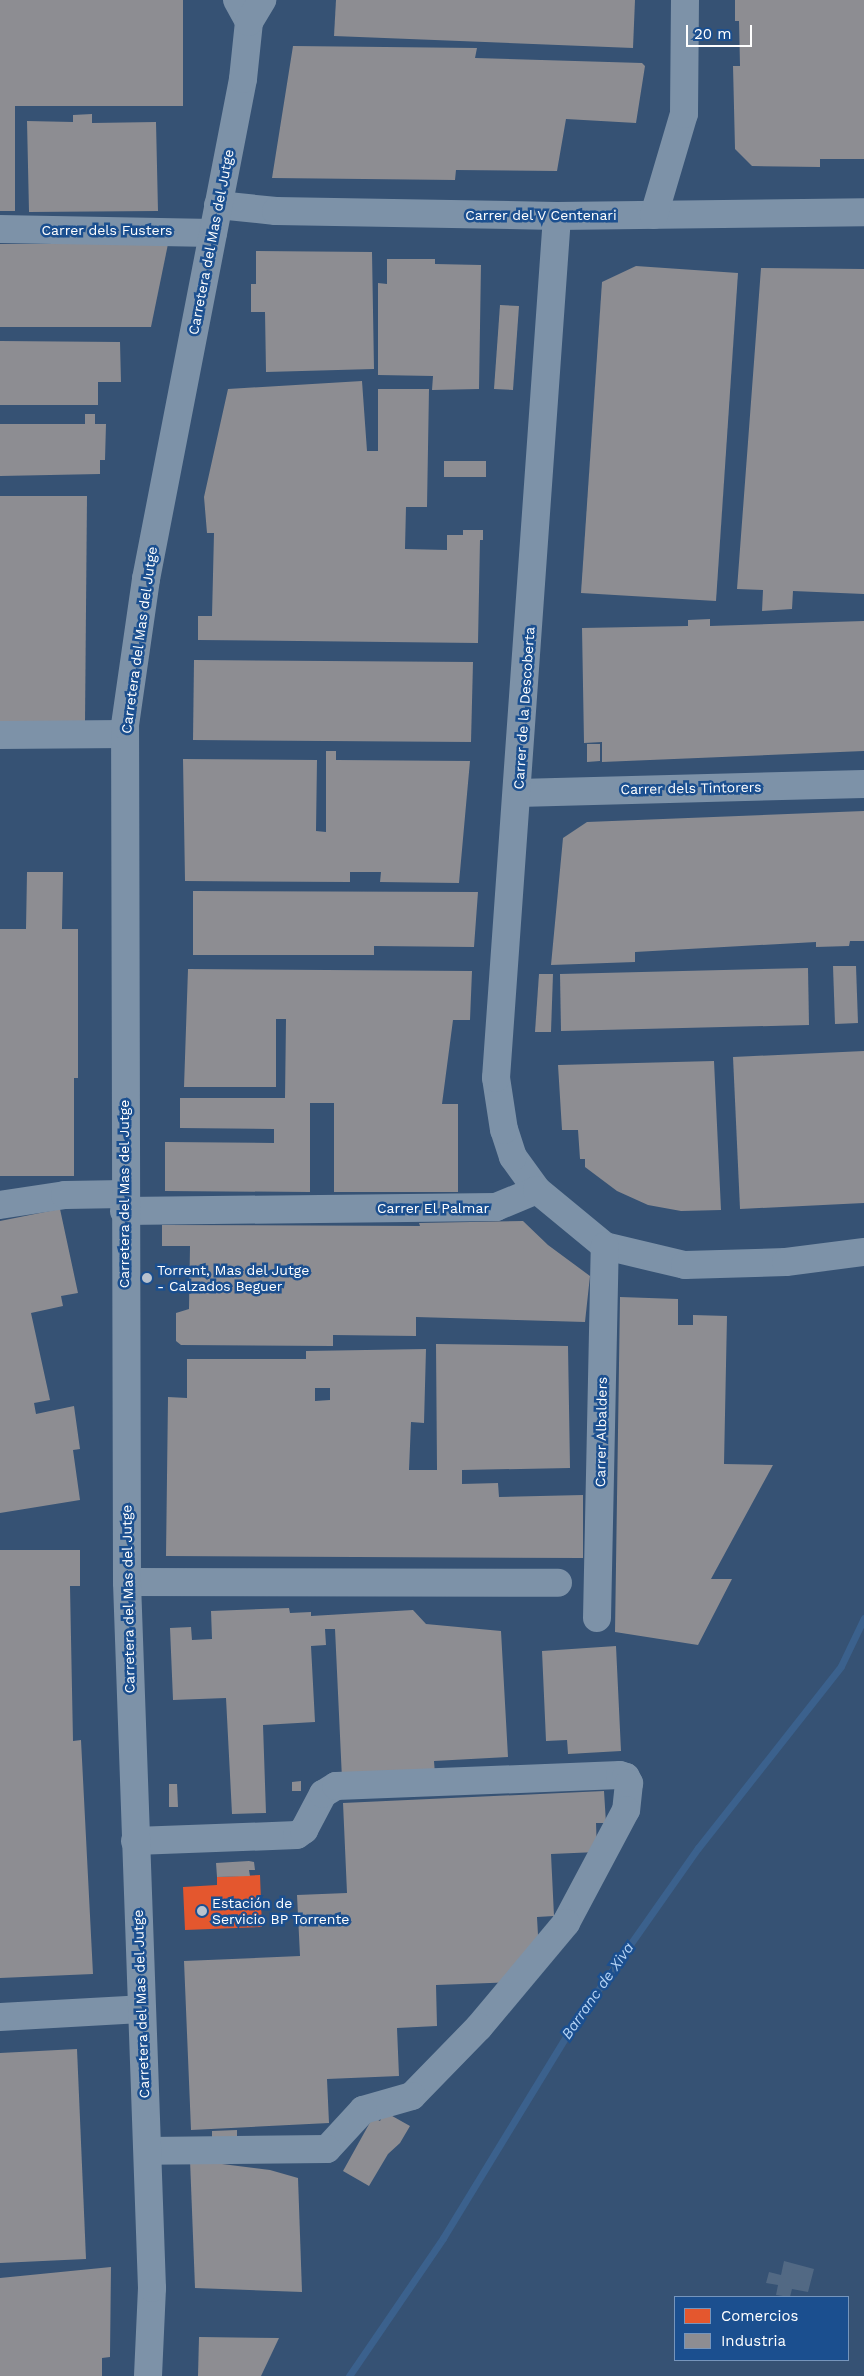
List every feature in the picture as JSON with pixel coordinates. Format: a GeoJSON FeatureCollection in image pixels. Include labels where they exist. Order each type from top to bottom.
{"type":"FeatureCollection","features":[{"type":"Feature","properties":{"kind":"street"},"geometry":{"type":"LineString","coordinates":[[654,215],[684,114],[685,0]]}},
{"type":"Feature","properties":{"kind":"street","name":"Carretera del Mas del Jutge"},"geometry":{"type":"LineString","coordinates":[[148,2376],[152,2288],[127,1582],[124,1202],[124,734],[148,570],[244,79],[249,8]]}},
{"type":"Feature","properties":{"kind":"street","name":"Carrer del V Centenari"},"geometry":{"type":"LineString","coordinates":[[218,205],[276,211],[557,216],[864,212]]}},
{"type":"Feature","properties":{"kind":"street","name":"Carrer de la Descoberta"},"geometry":{"type":"LineString","coordinates":[[537,1190],[514,1157],[504,1130],[496,1078],[518,793],[557,216]]}},
{"type":"Feature","properties":{"kind":"street","name":"Carrer dels Fusters"},"geometry":{"type":"LineString","coordinates":[[0,229],[213,233]]}},
{"type":"Feature","properties":{"kind":"street"},"geometry":{"type":"LineString","coordinates":[[0,735],[124,734]]}},
{"type":"Feature","properties":{"kind":"street","name":"Carrer dels Tintorers"},"geometry":{"type":"LineString","coordinates":[[518,793],[864,784]]}},
{"type":"Feature","properties":{"kind":"street"},"geometry":{"type":"LineString","coordinates":[[537,1190],[605,1246],[685,1265],[786,1262],[864,1252]]}},
{"type":"Feature","properties":{"kind":"street","name":"Carrer El Palmar"},"geometry":{"type":"LineString","coordinates":[[0,1205],[65,1195],[124,1202],[496,1207],[537,1190]]}},
{"type":"Feature","properties":{"kind":"street","name":"Carrer Albalders"},"geometry":{"type":"LineString","coordinates":[[598,1618],[605,1246]]}},
{"type":"Feature","properties":{"kind":"street"},"geometry":{"type":"LineString","coordinates":[[127,1582],[558,1583]]}},
{"type":"Feature","properties":{"kind":"street"},"geometry":{"type":"LineString","coordinates":[[135,1841],[297,1835],[304,1830],[323,1794],[336,1786],[620,1775],[626,1777],[629,1784],[626,1810],[566,1923],[480,2027],[412,2096],[363,2110],[339,2140],[327,2149],[148,2151]]}},
{"type":"Feature","properties":{"kind":"street"},"geometry":{"type":"LineString","coordinates":[[0,2017],[141,2008]]}},
{"type":"Feature","properties":{"kind":"building: Comercios"},"geometry":{"type":"Polygon","coordinates":[[[260,1875],[262,1927],[185,1930],[183,1887],[217,1885],[217,1877],[260,1875]]]}},
{"type":"Feature","properties":{"kind":"building: Industria"},"geometry":{"type":"Polygon","coordinates":[[[0,0],[183,0],[183,106],[15,106],[15,211],[0,211],[0,0]]]}},
{"type":"Feature","properties":{"kind":"building: Industria"},"geometry":{"type":"Polygon","coordinates":[[[336,0],[635,0],[633,48],[334,36],[336,0]]]}},
{"type":"Feature","properties":{"kind":"building: Industria"},"geometry":{"type":"Polygon","coordinates":[[[735,0],[864,0],[864,159],[820,159],[820,167],[752,166],[735,149],[733,66],[740,66],[739,21],[735,21],[735,0]]]}},
{"type":"Feature","properties":{"kind":"building: Industria"},"geometry":{"type":"Polygon","coordinates":[[[293,46],[477,48],[475,58],[642,63],[645,66],[636,123],[566,119],[557,171],[456,170],[455,180],[272,178],[293,46]]]}},
{"type":"Feature","properties":{"kind":"building: Industria"},"geometry":{"type":"Polygon","coordinates":[[[92,114],[92,123],[156,122],[158,211],[29,212],[27,121],[73,122],[73,115],[92,114]]]}},
{"type":"Feature","properties":{"kind":"building: Industria"},"geometry":{"type":"Polygon","coordinates":[[[0,244],[168,244],[151,327],[0,327],[0,244]]]}},
{"type":"Feature","properties":{"kind":"building: Industria"},"geometry":{"type":"Polygon","coordinates":[[[256,251],[372,252],[374,369],[266,372],[265,312],[251,312],[251,284],[256,284],[256,251]]]}},
{"type":"Feature","properties":{"kind":"building: Industria"},"geometry":{"type":"Polygon","coordinates":[[[387,259],[435,259],[435,264],[481,265],[479,389],[432,390],[433,376],[378,375],[378,283],[387,284],[387,259]]]}},
{"type":"Feature","properties":{"kind":"building: Industria"},"geometry":{"type":"Polygon","coordinates":[[[636,266],[738,273],[716,601],[581,593],[602,282],[636,266]]]}},
{"type":"Feature","properties":{"kind":"building: Industria"},"geometry":{"type":"Polygon","coordinates":[[[761,268],[864,269],[864,594],[793,591],[792,609],[762,611],[763,590],[737,589],[761,268]]]}},
{"type":"Feature","properties":{"kind":"building: Industria"},"geometry":{"type":"Polygon","coordinates":[[[500,305],[519,306],[513,390],[494,389],[500,305]]]}},
{"type":"Feature","properties":{"kind":"building: Industria"},"geometry":{"type":"Polygon","coordinates":[[[0,341],[120,342],[121,382],[98,382],[98,405],[0,405],[0,341]]]}},
{"type":"Feature","properties":{"kind":"building: Industria"},"geometry":{"type":"Polygon","coordinates":[[[362,381],[367,451],[378,451],[378,389],[429,389],[427,507],[406,507],[405,549],[447,550],[447,535],[463,535],[463,530],[483,530],[483,540],[480,540],[478,643],[198,640],[198,616],[212,616],[214,533],[207,533],[204,497],[228,389],[362,381]]]}},
{"type":"Feature","properties":{"kind":"building: Industria"},"geometry":{"type":"Polygon","coordinates":[[[85,414],[95,414],[95,424],[106,424],[105,460],[100,460],[100,474],[0,476],[0,424],[85,424],[85,414]]]}},
{"type":"Feature","properties":{"kind":"building: Industria"},"geometry":{"type":"Polygon","coordinates":[[[444,461],[486,461],[486,477],[444,477],[444,461]]]}},
{"type":"Feature","properties":{"kind":"building: Industria"},"geometry":{"type":"Polygon","coordinates":[[[0,496],[87,496],[85,722],[0,725],[0,496]]]}},
{"type":"Feature","properties":{"kind":"building: Industria"},"geometry":{"type":"Polygon","coordinates":[[[710,619],[710,626],[864,621],[864,751],[602,762],[602,742],[584,743],[582,628],[688,626],[688,620],[710,619]]]}},
{"type":"Feature","properties":{"kind":"building: Industria"},"geometry":{"type":"Polygon","coordinates":[[[194,660],[473,662],[471,742],[193,740],[194,660]]]}},
{"type":"Feature","properties":{"kind":"building: Industria"},"geometry":{"type":"Polygon","coordinates":[[[587,744],[600,744],[600,761],[587,762],[587,744]]]}},
{"type":"Feature","properties":{"kind":"building: Industria"},"geometry":{"type":"Polygon","coordinates":[[[326,751],[336,751],[336,760],[470,761],[459,883],[380,882],[381,872],[350,872],[350,882],[185,881],[183,759],[317,760],[316,831],[326,832],[326,751]]]}},
{"type":"Feature","properties":{"kind":"building: Industria"},"geometry":{"type":"Polygon","coordinates":[[[864,811],[864,941],[850,941],[849,946],[816,947],[816,942],[635,952],[635,962],[551,965],[563,838],[587,822],[864,811]]]}},
{"type":"Feature","properties":{"kind":"building: Industria"},"geometry":{"type":"Polygon","coordinates":[[[27,872],[63,872],[62,929],[78,929],[78,1078],[74,1078],[74,1176],[0,1176],[0,929],[26,929],[27,872]]]}},
{"type":"Feature","properties":{"kind":"building: Industria"},"geometry":{"type":"Polygon","coordinates":[[[193,891],[478,892],[474,947],[374,946],[374,955],[193,955],[193,891]]]}},
{"type":"Feature","properties":{"kind":"building: Industria"},"geometry":{"type":"Polygon","coordinates":[[[833,966],[856,966],[858,1023],[835,1024],[833,966]]]}},
{"type":"Feature","properties":{"kind":"building: Industria"},"geometry":{"type":"Polygon","coordinates":[[[808,968],[809,1025],[561,1031],[560,974],[808,968]]]}},
{"type":"Feature","properties":{"kind":"building: Industria"},"geometry":{"type":"Polygon","coordinates":[[[188,969],[472,971],[470,1020],[453,1020],[442,1104],[458,1104],[458,1192],[334,1192],[334,1103],[310,1103],[310,1192],[165,1191],[165,1142],[274,1143],[274,1129],[180,1128],[180,1098],[285,1098],[286,1019],[276,1019],[276,1087],[184,1087],[188,969]]]}},
{"type":"Feature","properties":{"kind":"building: Industria"},"geometry":{"type":"Polygon","coordinates":[[[539,974],[553,974],[551,1032],[535,1032],[539,974]]]}},
{"type":"Feature","properties":{"kind":"building: Industria"},"geometry":{"type":"Polygon","coordinates":[[[864,1051],[864,1203],[740,1209],[733,1057],[864,1051]]]}},
{"type":"Feature","properties":{"kind":"building: Industria"},"geometry":{"type":"Polygon","coordinates":[[[714,1061],[721,1210],[681,1211],[648,1205],[617,1191],[585,1167],[585,1159],[580,1159],[578,1130],[562,1130],[558,1065],[714,1061]]]}},
{"type":"Feature","properties":{"kind":"building: Industria"},"geometry":{"type":"Polygon","coordinates":[[[60,1209],[78,1293],[61,1296],[63,1306],[31,1313],[50,1400],[34,1403],[36,1414],[74,1406],[80,1449],[73,1450],[80,1500],[0,1513],[0,1221],[60,1209]]]}},
{"type":"Feature","properties":{"kind":"building: Industria"},"geometry":{"type":"Polygon","coordinates":[[[523,1221],[548,1245],[590,1276],[585,1322],[416,1317],[416,1336],[333,1335],[333,1346],[181,1345],[176,1341],[176,1313],[189,1309],[190,1246],[162,1246],[162,1225],[420,1226],[419,1223],[523,1221]]]}},
{"type":"Feature","properties":{"kind":"building: Industria"},"geometry":{"type":"Polygon","coordinates":[[[620,1297],[678,1299],[678,1325],[693,1325],[693,1315],[727,1316],[724,1464],[773,1465],[711,1579],[732,1579],[698,1645],[615,1632],[620,1297]]]}},
{"type":"Feature","properties":{"kind":"building: Industria"},"geometry":{"type":"Polygon","coordinates":[[[436,1344],[568,1346],[570,1468],[462,1470],[462,1484],[498,1483],[499,1497],[583,1495],[583,1558],[166,1556],[168,1397],[187,1398],[187,1359],[306,1359],[306,1351],[426,1349],[424,1423],[411,1422],[409,1470],[437,1470],[436,1344]],[[315,1388],[315,1401],[330,1400],[330,1388],[315,1388]]]}},
{"type":"Feature","properties":{"kind":"building: Industria"},"geometry":{"type":"Polygon","coordinates":[[[0,1550],[80,1550],[80,1586],[70,1586],[73,1741],[81,1740],[93,1974],[0,1978],[0,1550]]]}},
{"type":"Feature","properties":{"kind":"building: Industria"},"geometry":{"type":"Polygon","coordinates":[[[289,1608],[290,1613],[311,1612],[311,1616],[413,1610],[426,1624],[501,1631],[508,1757],[434,1761],[435,1774],[342,1779],[335,1629],[325,1629],[326,1645],[311,1646],[315,1722],[263,1725],[266,1813],[232,1814],[226,1698],[173,1700],[170,1628],[191,1627],[192,1640],[212,1639],[211,1611],[289,1608]]]}},
{"type":"Feature","properties":{"kind":"building: Industria"},"geometry":{"type":"Polygon","coordinates":[[[616,1646],[621,1751],[568,1754],[567,1740],[546,1741],[542,1651],[616,1646]]]}},
{"type":"Feature","properties":{"kind":"building: Industria"},"geometry":{"type":"Polygon","coordinates":[[[301,1781],[301,1791],[292,1791],[292,1782],[301,1781]]]}},
{"type":"Feature","properties":{"kind":"building: Industria"},"geometry":{"type":"Polygon","coordinates":[[[169,1784],[177,1784],[178,1807],[169,1807],[169,1784]]]}},
{"type":"Feature","properties":{"kind":"building: Industria"},"geometry":{"type":"Polygon","coordinates":[[[604,1791],[606,1823],[596,1823],[597,1852],[551,1854],[554,1916],[537,1917],[539,1953],[515,1982],[436,1985],[437,2026],[397,2028],[399,2076],[327,2079],[329,2123],[191,2130],[184,1961],[300,1956],[297,1895],[347,1893],[343,1803],[604,1791]]]}},
{"type":"Feature","properties":{"kind":"building: Industria"},"geometry":{"type":"Polygon","coordinates":[[[254,1862],[255,1870],[249,1870],[250,1876],[217,1877],[216,1863],[254,1862]]]}},
{"type":"Feature","properties":{"kind":"building: Industria"},"geometry":{"type":"Polygon","coordinates":[[[77,2049],[86,2259],[0,2263],[0,2053],[77,2049]]]}},
{"type":"Feature","properties":{"kind":"building: Industria"},"geometry":{"type":"Polygon","coordinates":[[[385,2112],[410,2126],[400,2143],[388,2154],[369,2186],[343,2171],[373,2117],[380,2121],[385,2112]]]}},
{"type":"Feature","properties":{"kind":"building: Industria"},"geometry":{"type":"Polygon","coordinates":[[[237,2130],[237,2138],[212,2139],[212,2131],[237,2130]]]}},
{"type":"Feature","properties":{"kind":"building: Industria"},"geometry":{"type":"Polygon","coordinates":[[[190,2160],[270,2170],[298,2178],[302,2292],[195,2288],[190,2160]]]}},
{"type":"Feature","properties":{"kind":"building: Industria"},"geometry":{"type":"Polygon","coordinates":[[[111,2267],[110,2357],[102,2358],[102,2376],[0,2376],[0,2278],[111,2267]]]}},
{"type":"Feature","properties":{"kind":"building: Industria"},"geometry":{"type":"Polygon","coordinates":[[[199,2337],[279,2338],[261,2376],[198,2376],[199,2337]]]}},
{"type":"Feature","properties":{"kind":"building: Otros"},"geometry":{"type":"Polygon","coordinates":[[[784,2261],[814,2269],[808,2292],[792,2289],[790,2296],[776,2295],[778,2285],[766,2283],[769,2272],[781,2275],[784,2261]]]}},
{"type":"Feature","properties":{"kind":"waterway","name":"Barranc de Xiva"},"geometry":{"type":"LineString","coordinates":[[349,2376],[443,2238],[570,2030],[698,1848],[841,1666],[864,1618]]}},
{"type":"Feature","properties":{"kind":"place","name":"Torrent, Mas del Jutge - Calzados Beguer"},"geometry":{"type":"Point","coordinates":[147,1278]}},
{"type":"Feature","properties":{"kind":"place","name":"Estación de Servicio BP Torrente"},"geometry":{"type":"Point","coordinates":[202,1911]}}]}
